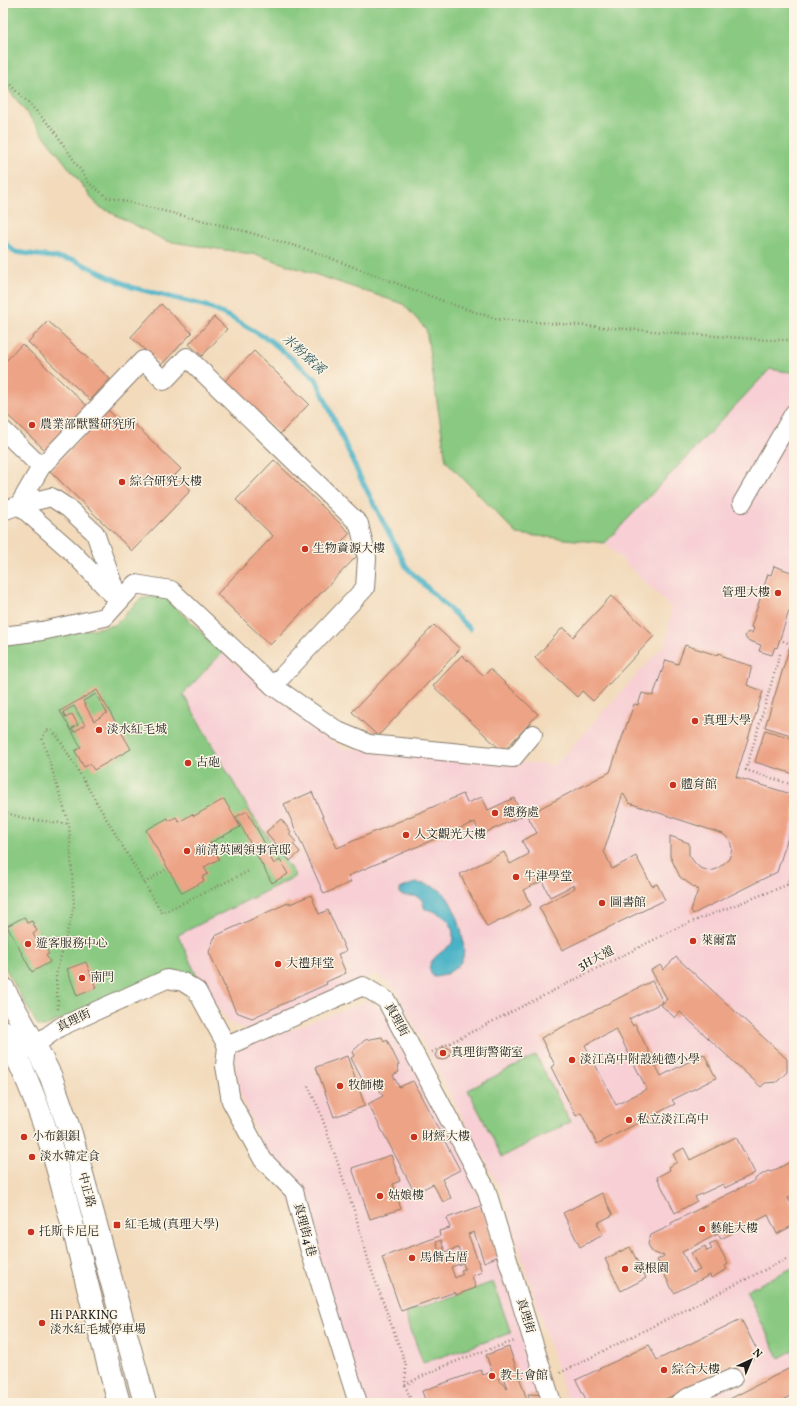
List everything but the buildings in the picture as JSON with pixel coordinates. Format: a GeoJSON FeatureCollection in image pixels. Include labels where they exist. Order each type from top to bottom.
{"type":"FeatureCollection","features":[{"type":"Feature","properties":{"kind":"main road","name":"中正路"},"geometry":{"type":"LineString","coordinates":[[3,988],[51,1077],[71,1134],[145,1403]]}},
{"type":"Feature","properties":{"kind":"main road","name":"中正路"},"geometry":{"type":"LineString","coordinates":[[3,1031],[16,1054],[31,1087],[50,1140],[96,1322],[119,1403]]}},
{"type":"Feature","properties":{"kind":"street"},"geometry":{"type":"LineString","coordinates":[[11,508],[41,467],[142,360],[164,381],[187,357],[359,524],[367,558],[365,588],[273,686]]}},
{"type":"Feature","properties":{"kind":"street"},"geometry":{"type":"LineString","coordinates":[[742,504],[794,413]]}},
{"type":"Feature","properties":{"kind":"street"},"geometry":{"type":"LineString","coordinates":[[3,430],[41,467]]}},
{"type":"Feature","properties":{"kind":"street"},"geometry":{"type":"LineString","coordinates":[[11,508],[51,497],[68,508],[95,533],[119,601]]}},
{"type":"Feature","properties":{"kind":"street"},"geometry":{"type":"LineString","coordinates":[[11,508],[71,551],[119,601]]}},
{"type":"Feature","properties":{"kind":"street"},"geometry":{"type":"LineString","coordinates":[[3,636],[42,631],[105,617],[135,584],[171,590],[273,686],[338,731],[369,744],[513,758],[533,734]]}},
{"type":"Feature","properties":{"kind":"street","name":"真理街"},"geometry":{"type":"LineString","coordinates":[[16,1054],[35,1045],[60,1027],[167,979],[184,982],[197,991],[227,1046],[363,986],[386,1000],[486,1189],[552,1403]]}},
{"type":"Feature","properties":{"kind":"street","name":"真理街4巷"},"geometry":{"type":"LineString","coordinates":[[227,1046],[224,1066],[231,1101],[263,1160],[294,1191],[310,1251],[358,1403]]}},
{"type":"Feature","properties":{"kind":"street"},"geometry":{"type":"LineString","coordinates":[[679,1403],[689,1397],[734,1378]]}},
{"type":"Feature","properties":{"kind":"path"},"geometry":{"type":"LineString","coordinates":[[3,76],[53,129],[89,183],[107,197],[237,229],[309,250],[451,304],[496,319],[768,340],[794,340]]}},
{"type":"Feature","properties":{"kind":"path"},"geometry":{"type":"LineString","coordinates":[[783,641],[794,645]]}},
{"type":"Feature","properties":{"kind":"path"},"geometry":{"type":"LineString","coordinates":[[780,654],[746,770],[792,785]]}},
{"type":"Feature","properties":{"kind":"path"},"geometry":{"type":"LineString","coordinates":[[60,1027],[56,975],[74,906],[69,824],[42,738],[46,730],[52,732],[58,737],[162,913],[249,871]]}},
{"type":"Feature","properties":{"kind":"path"},"geometry":{"type":"LineString","coordinates":[[3,812],[27,819],[69,824]]}},
{"type":"Feature","properties":{"kind":"path"},"geometry":{"type":"LineString","coordinates":[[794,864],[787,885],[794,886]]}},
{"type":"Feature","properties":{"kind":"path"},"geometry":{"type":"LineString","coordinates":[[144,883],[165,870]]}},
{"type":"Feature","properties":{"kind":"path","name":"3H大道"},"geometry":{"type":"LineString","coordinates":[[417,1059],[681,926],[787,885]]}},
{"type":"Feature","properties":{"kind":"path"},"geometry":{"type":"LineString","coordinates":[[308,1086],[318,1109],[354,1210],[370,1266],[406,1365],[405,1385],[412,1403]]}},
{"type":"Feature","properties":{"kind":"path"},"geometry":{"type":"LineString","coordinates":[[560,1373],[794,1255]]}},
{"type":"Feature","properties":{"kind":"path"},"geometry":{"type":"LineString","coordinates":[[405,1385],[425,1374],[462,1358],[521,1338]]}},
{"type":"Feature","properties":{"kind":"path"},"geometry":{"type":"LineString","coordinates":[[3,1386],[7,1403]]}},
{"type":"Feature","properties":{"kind":"shaded area","name":"真理大學"},"geometry":{"type":"Polygon","coordinates":[[[770,369],[794,373],[794,1403],[568,1403],[502,1193],[394,987],[375,974],[248,1030],[230,1023],[200,983],[178,935],[296,876],[252,815],[183,694],[222,653],[341,748],[555,765],[667,642],[671,607],[605,543],[770,369]]]}},
{"type":"Feature","properties":{"kind":"shaded area"},"geometry":{"type":"Polygon","coordinates":[[[368,1001],[385,1009],[481,1190],[551,1403],[364,1403],[316,1254],[265,1153],[240,1093],[233,1051],[368,1001]]]}},
{"type":"Feature","properties":{"kind":"green space"},"geometry":{"type":"Polygon","coordinates":[[[3,3],[794,3],[794,373],[770,369],[605,543],[517,534],[446,461],[426,329],[403,304],[258,255],[166,241],[98,206],[3,82],[3,3]]]}},
{"type":"Feature","properties":{"kind":"green space"},"geometry":{"type":"Polygon","coordinates":[[[163,595],[222,653],[183,694],[252,815],[296,876],[178,935],[200,983],[171,975],[42,1027],[38,1026],[3,964],[3,645],[115,625],[140,599],[163,595]]]}},
{"type":"Feature","properties":{"kind":"green space"},"geometry":{"type":"Polygon","coordinates":[[[536,1055],[570,1122],[502,1157],[468,1090],[536,1055]]]}},
{"type":"Feature","properties":{"kind":"green space"},"geometry":{"type":"Polygon","coordinates":[[[794,1267],[794,1350],[779,1358],[746,1291],[794,1267]]]}},
{"type":"Feature","properties":{"kind":"green space"},"geometry":{"type":"Polygon","coordinates":[[[493,1282],[511,1333],[423,1363],[405,1313],[493,1282]]]}},
{"type":"Feature","properties":{"kind":"water"},"geometry":{"type":"Polygon","coordinates":[[[417,883],[438,889],[444,894],[454,910],[461,930],[464,950],[462,961],[452,971],[438,977],[434,977],[430,972],[431,962],[452,943],[452,930],[447,920],[443,916],[425,909],[423,901],[420,898],[400,894],[400,889],[417,883]]]}},
{"type":"Feature","properties":{"kind":"waterway","name":"米粉寮溪"},"geometry":{"type":"LineString","coordinates":[[3,241],[15,252],[74,260],[131,287],[206,306],[232,318],[271,341],[316,379],[360,477],[407,568],[470,629]]}},
{"type":"Feature","properties":{"kind":"place","name":"農業部獸醫研究所"},"geometry":{"type":"Point","coordinates":[32,425]}},
{"type":"Feature","properties":{"kind":"place","name":"綜合研究大樓"},"geometry":{"type":"Point","coordinates":[122,482]}},
{"type":"Feature","properties":{"kind":"place","name":"生物資源大樓"},"geometry":{"type":"Point","coordinates":[305,549]}},
{"type":"Feature","properties":{"kind":"place","name":"管理大樓"},"geometry":{"type":"Point","coordinates":[778,593]}},
{"type":"Feature","properties":{"kind":"place","name":"真理大學"},"geometry":{"type":"Point","coordinates":[695,721]}},
{"type":"Feature","properties":{"kind":"place","name":"淡水紅毛城"},"geometry":{"type":"Point","coordinates":[99,730]}},
{"type":"Feature","properties":{"kind":"place","name":"古砲"},"geometry":{"type":"Point","coordinates":[188,763]}},
{"type":"Feature","properties":{"kind":"place","name":"體育館"},"geometry":{"type":"Point","coordinates":[673,785]}},
{"type":"Feature","properties":{"kind":"place","name":"總務處"},"geometry":{"type":"Point","coordinates":[495,813]}},
{"type":"Feature","properties":{"kind":"place","name":"人文觀光大樓"},"geometry":{"type":"Point","coordinates":[406,835]}},
{"type":"Feature","properties":{"kind":"place","name":"前清英國領事官邸"},"geometry":{"type":"Point","coordinates":[187,851]}},
{"type":"Feature","properties":{"kind":"place","name":"牛津學堂"},"geometry":{"type":"Point","coordinates":[516,877]}},
{"type":"Feature","properties":{"kind":"place","name":"圖書館"},"geometry":{"type":"Point","coordinates":[602,903]}},
{"type":"Feature","properties":{"kind":"place","name":"萊爾富"},"geometry":{"type":"Point","coordinates":[693,941]}},
{"type":"Feature","properties":{"kind":"place","name":"遊客服務中心"},"geometry":{"type":"Point","coordinates":[28,944]}},
{"type":"Feature","properties":{"kind":"place","name":"大禮拜堂"},"geometry":{"type":"Point","coordinates":[278,964]}},
{"type":"Feature","properties":{"kind":"place","name":"南門"},"geometry":{"type":"Point","coordinates":[82,978]}},
{"type":"Feature","properties":{"kind":"place","name":"真理街警衛室"},"geometry":{"type":"Point","coordinates":[443,1053]}},
{"type":"Feature","properties":{"kind":"place","name":"淡江高中附設純德小學"},"geometry":{"type":"Point","coordinates":[572,1060]}},
{"type":"Feature","properties":{"kind":"place","name":"牧師樓"},"geometry":{"type":"Point","coordinates":[340,1086]}},
{"type":"Feature","properties":{"kind":"place","name":"私立淡江高中"},"geometry":{"type":"Point","coordinates":[629,1120]}},
{"type":"Feature","properties":{"kind":"place","name":"小布鋇鋇"},"geometry":{"type":"Point","coordinates":[24,1137]}},
{"type":"Feature","properties":{"kind":"place","name":"財經大樓"},"geometry":{"type":"Point","coordinates":[414,1137]}},
{"type":"Feature","properties":{"kind":"place","name":"淡水韓定食"},"geometry":{"type":"Point","coordinates":[32,1157]}},
{"type":"Feature","properties":{"kind":"place","name":"姑娘樓"},"geometry":{"type":"Point","coordinates":[380,1196]}},
{"type":"Feature","properties":{"kind":"place","name":"紅毛城 (真理大學)"},"geometry":{"type":"Point","coordinates":[117,1225]}},
{"type":"Feature","properties":{"kind":"place","name":"藝能大樓"},"geometry":{"type":"Point","coordinates":[702,1229]}},
{"type":"Feature","properties":{"kind":"place","name":"托斯卡尼尼"},"geometry":{"type":"Point","coordinates":[31,1232]}},
{"type":"Feature","properties":{"kind":"place","name":"馬偕古厝"},"geometry":{"type":"Point","coordinates":[412,1258]}},
{"type":"Feature","properties":{"kind":"place","name":"尋根園"},"geometry":{"type":"Point","coordinates":[625,1269]}},
{"type":"Feature","properties":{"kind":"place","name":"Hi PARKING 淡水紅毛城停車場"},"geometry":{"type":"Point","coordinates":[42,1323]}},
{"type":"Feature","properties":{"kind":"place","name":"綜合大樓"},"geometry":{"type":"Point","coordinates":[664,1370]}},
{"type":"Feature","properties":{"kind":"place","name":"教士會館"},"geometry":{"type":"Point","coordinates":[492,1376]}}]}
